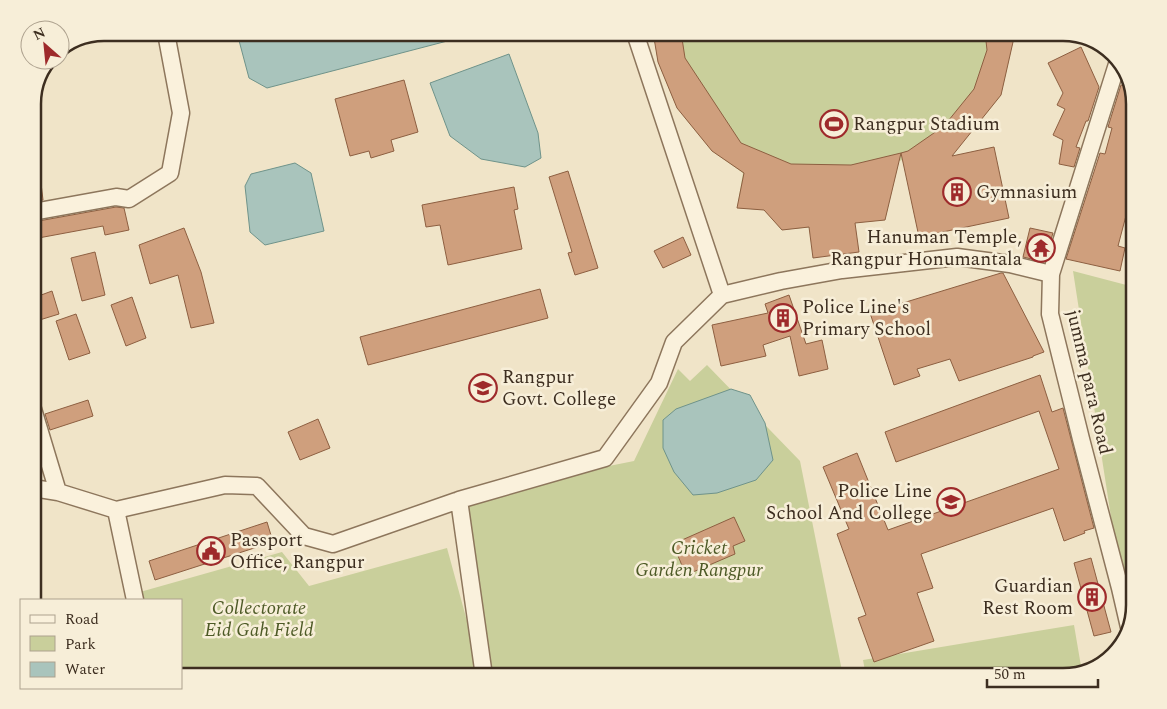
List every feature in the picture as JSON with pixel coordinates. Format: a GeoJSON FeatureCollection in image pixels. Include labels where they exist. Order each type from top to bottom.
{"type":"FeatureCollection","features":[{"type":"Feature","properties":{"kind":"street"},"geometry":{"type":"LineString","coordinates":[[41,211],[116,197],[129,199],[170,173],[181,113],[168,41]]}},
{"type":"Feature","properties":{"kind":"street"},"geometry":{"type":"LineString","coordinates":[[638,41],[722,295]]}},
{"type":"Feature","properties":{"kind":"street","name":"jumma para Road"},"geometry":{"type":"LineString","coordinates":[[1115,70],[1051,274],[1050,314],[1080,439],[1125,611]]}},
{"type":"Feature","properties":{"kind":"street"},"geometry":{"type":"LineString","coordinates":[[41,489],[58,492],[116,510],[225,485],[257,486],[304,536],[333,544],[458,500],[605,458],[659,383],[674,342],[722,295],[781,281],[842,270],[957,257],[1010,264],[1051,274]]}},
{"type":"Feature","properties":{"kind":"street"},"geometry":{"type":"LineString","coordinates":[[41,436],[58,492]]}},
{"type":"Feature","properties":{"kind":"street"},"geometry":{"type":"LineString","coordinates":[[458,500],[483,668]]}},
{"type":"Feature","properties":{"kind":"street"},"geometry":{"type":"LineString","coordinates":[[116,510],[135,599]]}},
{"type":"Feature","properties":{"kind":"green space","name":"Rangpur Stadium"},"geometry":{"type":"Polygon","coordinates":[[[654,41],[1013,41],[1001,95],[964,141],[899,161],[885,220],[782,230],[764,210],[737,208],[743,173],[712,151],[677,108],[658,62],[654,41]]]}},
{"type":"Feature","properties":{"kind":"green space"},"geometry":{"type":"Polygon","coordinates":[[[1073,271],[1126,285],[1125,610],[1073,271]]]}},
{"type":"Feature","properties":{"kind":"green space","name":"Cricket Garden Rangpur"},"geometry":{"type":"Polygon","coordinates":[[[707,365],[800,461],[841,668],[482,668],[449,498],[634,461],[678,369],[690,381],[707,365]]]}},
{"type":"Feature","properties":{"kind":"green space","name":"Collectorate Eid Gah Field"},"geometry":{"type":"Polygon","coordinates":[[[447,548],[480,668],[182,668],[182,599],[142,599],[140,592],[282,552],[309,586],[447,548]]]}},
{"type":"Feature","properties":{"kind":"green space"},"geometry":{"type":"Polygon","coordinates":[[[1074,625],[1081,665],[1063,668],[864,668],[863,660],[1074,625]]]}},
{"type":"Feature","properties":{"kind":"water"},"geometry":{"type":"Polygon","coordinates":[[[239,41],[447,41],[267,88],[249,78],[239,41]]]}},
{"type":"Feature","properties":{"kind":"water"},"geometry":{"type":"Polygon","coordinates":[[[509,54],[538,133],[541,158],[525,167],[481,159],[450,136],[430,83],[509,54]]]}},
{"type":"Feature","properties":{"kind":"water"},"geometry":{"type":"Polygon","coordinates":[[[295,163],[311,173],[324,231],[265,245],[250,232],[245,186],[251,174],[295,163]]]}},
{"type":"Feature","properties":{"kind":"water"},"geometry":{"type":"Polygon","coordinates":[[[731,389],[750,395],[765,423],[773,460],[756,480],[717,493],[693,495],[674,472],[663,448],[663,420],[676,409],[731,389]]]}},
{"type":"Feature","properties":{"kind":"building"},"geometry":{"type":"Polygon","coordinates":[[[654,41],[682,41],[685,58],[741,143],[791,164],[851,165],[901,153],[885,220],[855,223],[859,252],[813,258],[809,227],[782,230],[764,210],[737,208],[744,173],[712,151],[677,108],[658,62],[654,41]]]}},
{"type":"Feature","properties":{"kind":"building","name":"Gymnasium"},"geometry":{"type":"Polygon","coordinates":[[[986,41],[1013,41],[1001,95],[952,156],[994,147],[1009,218],[919,237],[901,153],[908,151],[944,126],[974,89],[987,50],[986,41]]]}},
{"type":"Feature","properties":{"kind":"building"},"geometry":{"type":"Polygon","coordinates":[[[1081,47],[1099,87],[1088,121],[1086,121],[1076,147],[1080,148],[1074,167],[1059,164],[1063,140],[1053,135],[1065,109],[1057,105],[1063,93],[1048,63],[1081,47]]]}},
{"type":"Feature","properties":{"kind":"building"},"geometry":{"type":"Polygon","coordinates":[[[404,80],[418,132],[391,140],[394,151],[371,158],[369,151],[350,156],[335,99],[404,80]]]}},
{"type":"Feature","properties":{"kind":"building"},"geometry":{"type":"Polygon","coordinates":[[[1121,85],[1122,85],[1126,100],[1126,216],[1118,246],[1125,248],[1120,271],[1066,259],[1100,153],[1105,154],[1112,128],[1108,127],[1121,85]]]}},
{"type":"Feature","properties":{"kind":"building"},"geometry":{"type":"Polygon","coordinates":[[[568,171],[598,268],[575,275],[568,253],[572,252],[549,177],[568,171]]]}},
{"type":"Feature","properties":{"kind":"building"},"geometry":{"type":"Polygon","coordinates":[[[41,183],[43,200],[41,200],[41,183]]]}},
{"type":"Feature","properties":{"kind":"building"},"geometry":{"type":"Polygon","coordinates":[[[514,187],[518,209],[514,210],[522,249],[448,265],[440,225],[426,227],[422,205],[514,187]]]}},
{"type":"Feature","properties":{"kind":"building"},"geometry":{"type":"Polygon","coordinates":[[[116,207],[124,208],[129,230],[105,235],[103,226],[41,238],[41,221],[116,207]]]}},
{"type":"Feature","properties":{"kind":"building"},"geometry":{"type":"Polygon","coordinates":[[[184,228],[201,272],[214,323],[191,328],[178,275],[150,284],[139,245],[184,228]]]}},
{"type":"Feature","properties":{"kind":"building","name":"Hanuman Temple, Rangpur Honumantala"},"geometry":{"type":"Polygon","coordinates":[[[1030,228],[1053,233],[1044,262],[1023,257],[1030,228]]]}},
{"type":"Feature","properties":{"kind":"building"},"geometry":{"type":"Polygon","coordinates":[[[683,237],[691,255],[663,268],[654,251],[683,237]]]}},
{"type":"Feature","properties":{"kind":"building"},"geometry":{"type":"Polygon","coordinates":[[[95,252],[105,295],[82,301],[71,258],[95,252]]]}},
{"type":"Feature","properties":{"kind":"building"},"geometry":{"type":"Polygon","coordinates":[[[1003,273],[1044,352],[959,381],[950,359],[917,369],[920,376],[894,385],[870,313],[1003,273]]]}},
{"type":"Feature","properties":{"kind":"building"},"geometry":{"type":"Polygon","coordinates":[[[540,289],[548,318],[368,365],[360,337],[540,289]]]}},
{"type":"Feature","properties":{"kind":"building"},"geometry":{"type":"Polygon","coordinates":[[[52,291],[59,314],[41,320],[41,295],[52,291]]]}},
{"type":"Feature","properties":{"kind":"building"},"geometry":{"type":"Polygon","coordinates":[[[789,295],[806,344],[822,340],[828,369],[799,376],[790,336],[763,345],[766,356],[721,366],[712,325],[768,313],[765,304],[789,295]]]}},
{"type":"Feature","properties":{"kind":"building"},"geometry":{"type":"Polygon","coordinates":[[[132,297],[146,338],[126,346],[111,305],[132,297]]]}},
{"type":"Feature","properties":{"kind":"building"},"geometry":{"type":"Polygon","coordinates":[[[76,314],[90,353],[69,360],[56,321],[76,314]]]}},
{"type":"Feature","properties":{"kind":"building"},"geometry":{"type":"Polygon","coordinates":[[[1040,375],[1052,412],[1063,408],[1094,528],[1064,541],[1053,508],[921,554],[933,588],[917,593],[934,641],[874,662],[858,618],[866,615],[837,534],[849,529],[823,467],[857,453],[888,530],[1059,469],[1039,411],[896,462],[885,432],[1040,375]]]}},
{"type":"Feature","properties":{"kind":"building"},"geometry":{"type":"Polygon","coordinates":[[[88,400],[93,416],[50,430],[45,414],[88,400]]]}},
{"type":"Feature","properties":{"kind":"building"},"geometry":{"type":"Polygon","coordinates":[[[318,419],[330,448],[300,460],[288,432],[318,419]]]}},
{"type":"Feature","properties":{"kind":"building"},"geometry":{"type":"Polygon","coordinates":[[[734,517],[745,541],[733,546],[735,554],[686,575],[673,544],[734,517]]]}},
{"type":"Feature","properties":{"kind":"building","name":"Passport Office, Rangpur"},"geometry":{"type":"Polygon","coordinates":[[[267,522],[273,542],[155,580],[149,561],[267,522]]]}},
{"type":"Feature","properties":{"kind":"building","name":"Guardian Rest Room"},"geometry":{"type":"Polygon","coordinates":[[[1091,558],[1111,632],[1094,636],[1074,563],[1091,558]]]}},
{"type":"Feature","properties":{"kind":"place","name":"Rangpur Stadium"},"geometry":{"type":"Point","coordinates":[834,124]}},
{"type":"Feature","properties":{"kind":"place","name":"Gymnasium"},"geometry":{"type":"Point","coordinates":[957,192]}},
{"type":"Feature","properties":{"kind":"place","name":"Hanuman Temple, Rangpur Honumantala"},"geometry":{"type":"Point","coordinates":[1041,248]}},
{"type":"Feature","properties":{"kind":"place","name":"Police Line's Primary School"},"geometry":{"type":"Point","coordinates":[783,318]}},
{"type":"Feature","properties":{"kind":"place","name":"Rangpur Govt. College"},"geometry":{"type":"Point","coordinates":[483,388]}},
{"type":"Feature","properties":{"kind":"place","name":"Police Line School And College"},"geometry":{"type":"Point","coordinates":[951,502]}},
{"type":"Feature","properties":{"kind":"place","name":"Passport Office, Rangpur"},"geometry":{"type":"Point","coordinates":[211,551]}},
{"type":"Feature","properties":{"kind":"place","name":"Guardian Rest Room"},"geometry":{"type":"Point","coordinates":[1092,597]}}]}
